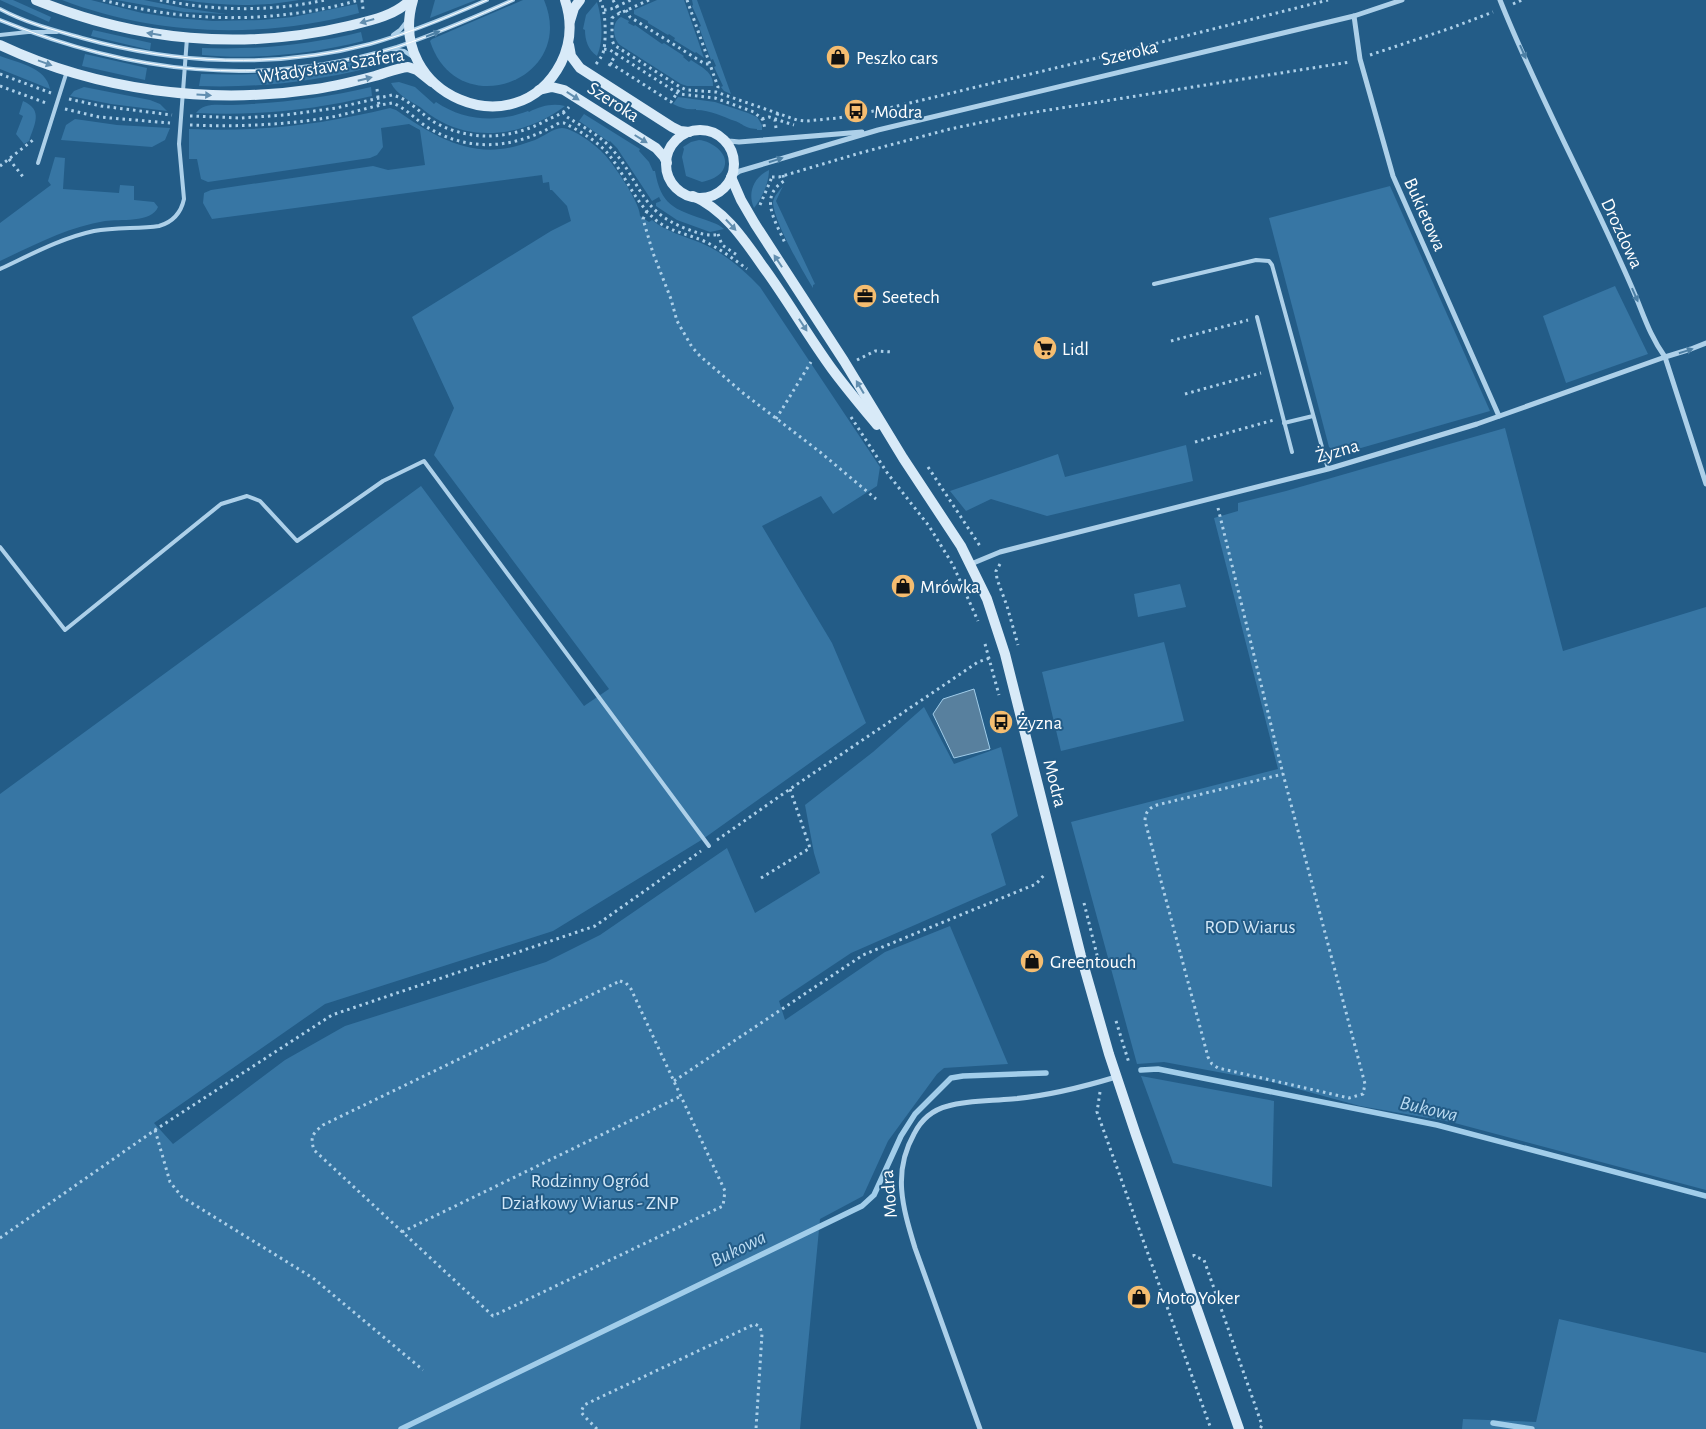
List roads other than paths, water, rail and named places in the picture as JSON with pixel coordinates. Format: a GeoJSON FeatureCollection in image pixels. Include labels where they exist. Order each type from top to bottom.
{"type":"FeatureCollection","features":[{"type":"Feature","properties":{"kind":"street","name":"Władysława Szafera"},"geometry":{"type":"LineString","coordinates":[[36,0],[81,17],[117,27],[187,38],[246,40],[290,36],[362,22],[392,13],[412,0]]}},
{"type":"Feature","properties":{"kind":"street"},"geometry":{"type":"LineString","coordinates":[[412,0],[410,37],[418,64],[432,82],[449,96],[477,106],[506,105],[520,100],[545,84],[554,73],[565,53],[573,11],[580,0]]}},
{"type":"Feature","properties":{"kind":"street","name":"Szeroka"},"geometry":{"type":"LineString","coordinates":[[731,177],[740,171],[872,132],[1354,16],[1402,0]]}},
{"type":"Feature","properties":{"kind":"street","name":"Drozdowa"},"geometry":{"type":"LineString","coordinates":[[1500,0],[1577,171],[1611,241],[1654,342],[1665,357],[1706,484]]}},
{"type":"Feature","properties":{"kind":"street"},"geometry":{"type":"LineString","coordinates":[[567,3],[570,24]]}},
{"type":"Feature","properties":{"kind":"street","name":"Bukietowa"},"geometry":{"type":"LineString","coordinates":[[1354,16],[1360,59],[1393,176],[1499,416]]}},
{"type":"Feature","properties":{"kind":"street","name":"Szeroka"},"geometry":{"type":"LineString","coordinates":[[568,39],[571,56],[580,68],[676,129],[689,132]]}},
{"type":"Feature","properties":{"kind":"street","name":"Władysława Szafera"},"geometry":{"type":"LineString","coordinates":[[0,45],[67,71],[118,84],[182,94],[244,95],[298,92],[356,81],[408,67],[417,70],[432,82]]}},
{"type":"Feature","properties":{"kind":"street","name":"Szeroka"},"geometry":{"type":"LineString","coordinates":[[533,93],[549,87],[564,90],[654,147],[661,153],[667,163]]}},
{"type":"Feature","properties":{"kind":"street"},"geometry":{"type":"LineString","coordinates":[[698,130],[708,131],[721,137],[728,144],[734,166],[731,177],[724,188],[716,193],[702,197],[693,196],[680,190],[673,184],[667,163],[669,152],[680,136],[698,130]]}},
{"type":"Feature","properties":{"kind":"street","name":"Szeroka"},"geometry":{"type":"LineString","coordinates":[[721,137],[728,141],[739,142],[872,132]]}},
{"type":"Feature","properties":{"kind":"street","name":"Modra"},"geometry":{"type":"LineString","coordinates":[[731,177],[754,224],[844,361],[903,458],[948,527],[970,564],[987,599],[1005,654],[1081,956],[1116,1077],[1239,1429]]}},
{"type":"Feature","properties":{"kind":"street","name":"Modra"},"geometry":{"type":"LineString","coordinates":[[693,196],[720,214],[743,239],[832,369],[903,458]]}},
{"type":"Feature","properties":{"kind":"street","name":"Żyzna"},"geometry":{"type":"LineString","coordinates":[[970,564],[1000,552],[1328,469],[1468,427],[1706,343]]}},
{"type":"Feature","properties":{"kind":"street","name":"Modra"},"geometry":{"type":"LineString","coordinates":[[980,1429],[915,1248],[908,1223],[901,1178],[903,1157],[909,1143],[924,1119],[947,1106],[1028,1097],[1116,1077]]}},
{"type":"Feature","properties":{"kind":"lane"},"geometry":{"type":"LineString","coordinates":[[0,20],[31,32],[106,55],[146,64],[184,69],[235,71],[289,68],[341,61],[387,49],[487,0]]}},
{"type":"Feature","properties":{"kind":"lane"},"geometry":{"type":"LineString","coordinates":[[0,9],[27,21],[120,48],[186,58],[234,61],[280,59],[410,37],[454,26],[513,0]]}},
{"type":"Feature","properties":{"kind":"lane"},"geometry":{"type":"LineString","coordinates":[[384,40],[405,25],[410,13]]}},
{"type":"Feature","properties":{"kind":"lane"},"geometry":{"type":"LineString","coordinates":[[0,35],[31,32],[69,34]]}},
{"type":"Feature","properties":{"kind":"lane"},"geometry":{"type":"LineString","coordinates":[[0,269],[57,243],[80,235],[111,229],[160,226],[167,224],[175,217],[182,207],[184,195],[179,150],[187,38]]}},
{"type":"Feature","properties":{"kind":"lane"},"geometry":{"type":"LineString","coordinates":[[387,49],[406,52],[418,64]]}},
{"type":"Feature","properties":{"kind":"lane"},"geometry":{"type":"LineString","coordinates":[[38,163],[67,71]]}},
{"type":"Feature","properties":{"kind":"lane"},"geometry":{"type":"LineString","coordinates":[[1154,284],[1256,260],[1268,261],[1272,265],[1328,469]]}},
{"type":"Feature","properties":{"kind":"lane"},"geometry":{"type":"LineString","coordinates":[[1257,317],[1292,452]]}},
{"type":"Feature","properties":{"kind":"lane"},"geometry":{"type":"LineString","coordinates":[[1284,423],[1313,416]]}},
{"type":"Feature","properties":{"kind":"lane"},"geometry":{"type":"LineString","coordinates":[[0,547],[65,630],[221,504],[247,496],[260,500],[297,541],[383,481],[424,461],[709,846]]}},
{"type":"Feature","properties":{"kind":"waterway","name":"Bukowa"},"geometry":{"type":"LineString","coordinates":[[1141,1070],[1158,1069],[1437,1125],[1706,1196]]}},
{"type":"Feature","properties":{"kind":"waterway","name":"Bukowa"},"geometry":{"type":"LineString","coordinates":[[401,1429],[862,1206],[874,1195],[901,1136],[915,1114],[951,1078],[1046,1073]]}},
{"type":"Feature","properties":{"kind":"waterway"},"geometry":{"type":"LineString","coordinates":[[1493,1423],[1532,1429]]}},
{"type":"Feature","properties":{"kind":"tram line"},"geometry":{"type":"LineString","coordinates":[[0,9],[40,26],[117,47],[189,58],[262,60],[334,52],[370,44],[414,30],[487,0]]}},
{"type":"Feature","properties":{"kind":"tram line"},"geometry":{"type":"LineString","coordinates":[[0,20],[49,38],[147,63],[196,69],[245,71],[295,68],[346,60],[397,47],[441,31],[513,0]]}},
{"type":"Feature","properties":{"kind":"place","name":"Peszko cars"},"geometry":{"type":"Point","coordinates":[838,57]}},
{"type":"Feature","properties":{"kind":"place","name":"Modra"},"geometry":{"type":"Point","coordinates":[856,111]}},
{"type":"Feature","properties":{"kind":"place","name":"Seetech"},"geometry":{"type":"Point","coordinates":[865,296]}},
{"type":"Feature","properties":{"kind":"place","name":"Lidl"},"geometry":{"type":"Point","coordinates":[1045,348]}},
{"type":"Feature","properties":{"kind":"place","name":"Mrówka"},"geometry":{"type":"Point","coordinates":[903,586]}},
{"type":"Feature","properties":{"kind":"place","name":"Żyzna"},"geometry":{"type":"Point","coordinates":[1001,722]}},
{"type":"Feature","properties":{"kind":"place","name":"Greentouch"},"geometry":{"type":"Point","coordinates":[1032,961]}},
{"type":"Feature","properties":{"kind":"place","name":"Moto Yoker"},"geometry":{"type":"Point","coordinates":[1139,1297]}},
{"type":"Feature","properties":{"kind":"park label","name":"ROD Wiarus"},"geometry":{"type":"Point","coordinates":[1250,926]}},
{"type":"Feature","properties":{"kind":"park label","name":"Rodzinny Ogród Działkowy Wiarus - ZNP"},"geometry":{"type":"Point","coordinates":[590,1191]}}]}
